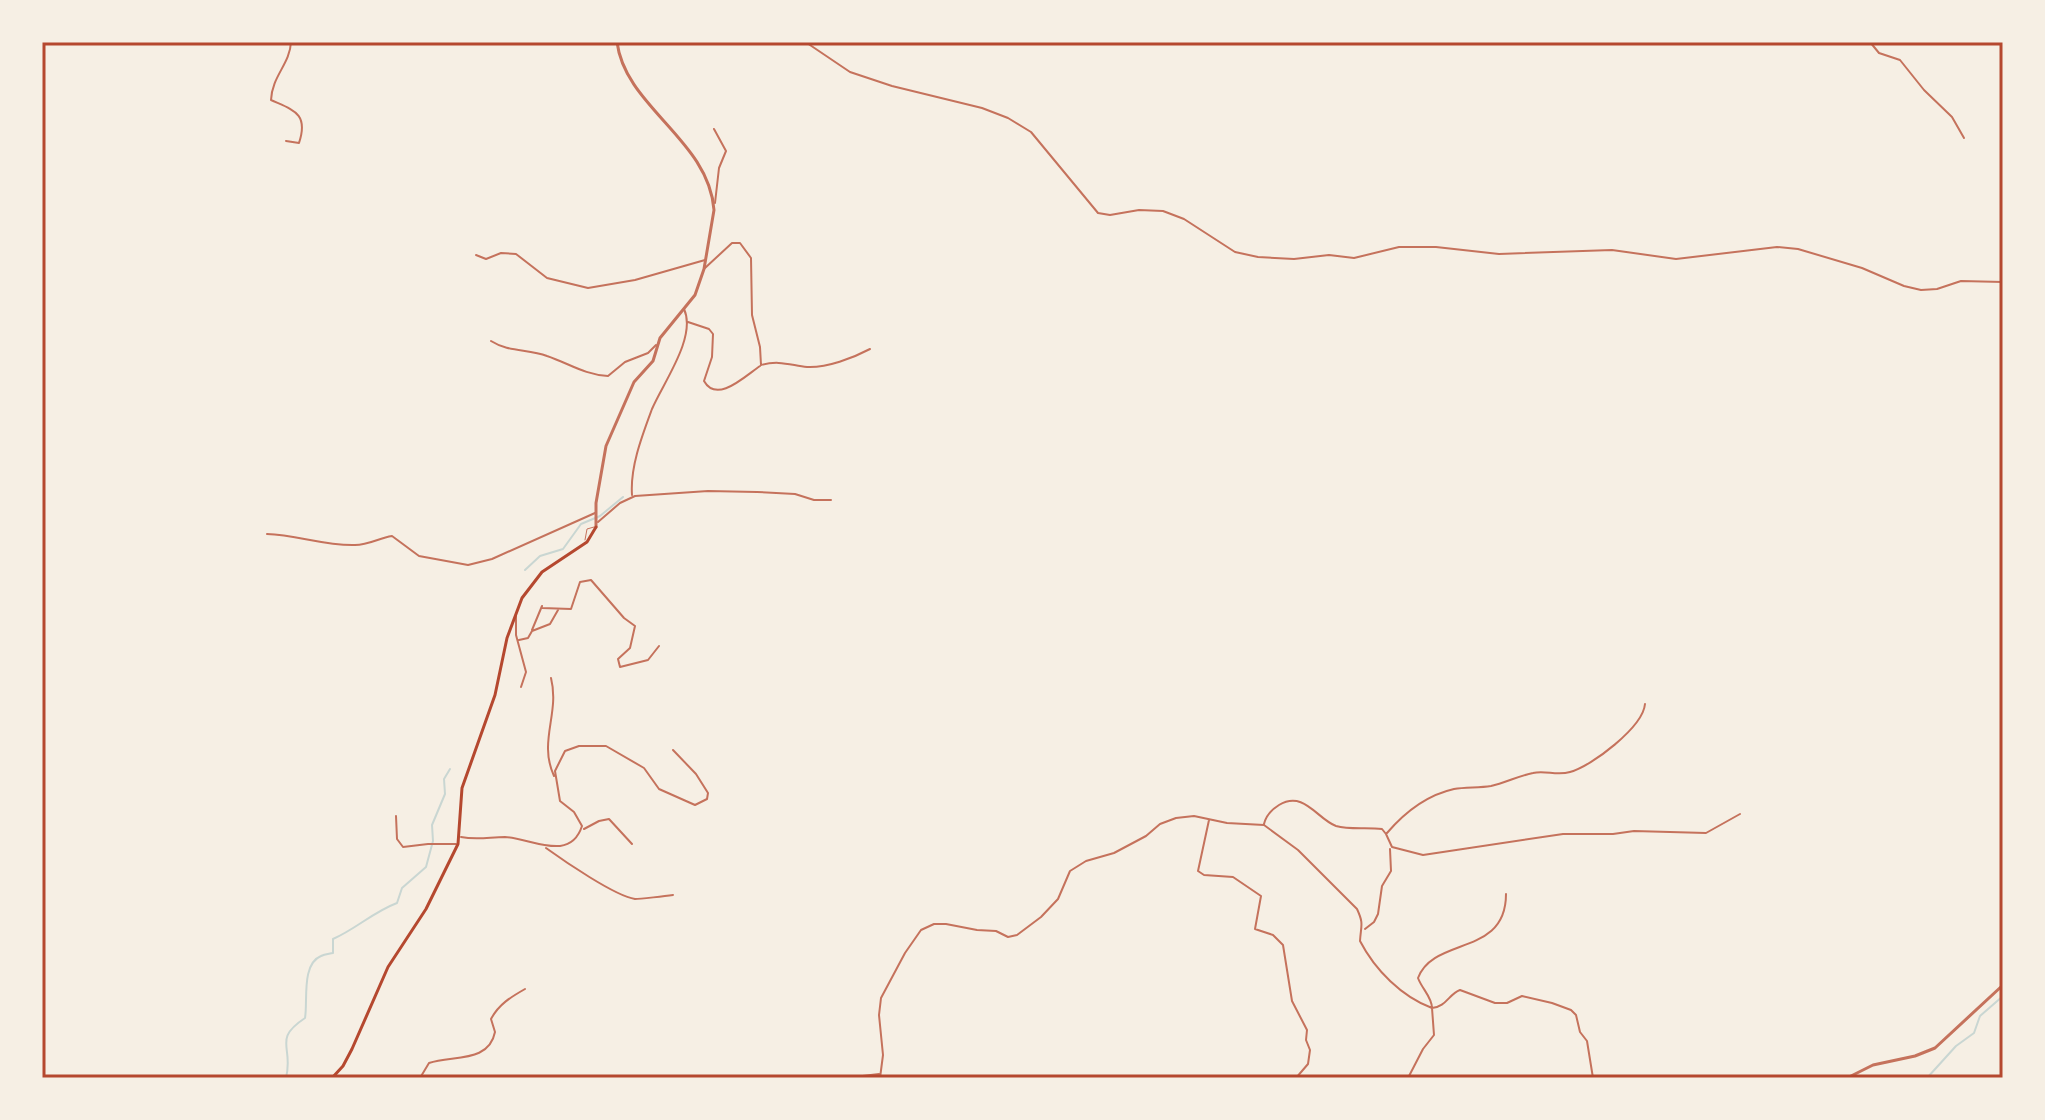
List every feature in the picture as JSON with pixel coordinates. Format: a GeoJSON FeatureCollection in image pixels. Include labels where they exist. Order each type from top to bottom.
{"type":"FeatureCollection","features":[{"type":"Feature","properties":{"kind":"main road"},"geometry":{"type":"LineString","coordinates":[[334,1076],[352,1049],[388,967],[426,909],[458,844],[462,788],[495,695],[507,638],[522,598],[542,572],[587,542],[596,520]]}},
{"type":"Feature","properties":{"kind":"street"},"geometry":{"type":"LineString","coordinates":[[286,141],[299,143],[303,132],[301,120],[292,107],[271,100],[271,94],[279,71],[288,62],[291,42]]}},
{"type":"Feature","properties":{"kind":"street"},"geometry":{"type":"LineString","coordinates":[[617,42],[626,72],[694,156],[714,204]]}},
{"type":"Feature","properties":{"kind":"street"},"geometry":{"type":"LineString","coordinates":[[777,42],[807,43],[850,72],[1008,118],[1031,132],[1098,213],[1163,211],[1184,219],[1224,247],[1246,255],[1294,259],[1329,255],[1354,258],[1399,247],[1423,247],[1499,254],[1612,250],[1676,259],[1777,247],[1798,249],[1862,268],[1921,290],[1937,289],[1961,281],[2003,282]]}},
{"type":"Feature","properties":{"kind":"street"},"geometry":{"type":"LineString","coordinates":[[1870,42],[1879,53],[1900,60],[1924,90],[1952,117],[1964,138]]}},
{"type":"Feature","properties":{"kind":"street"},"geometry":{"type":"LineString","coordinates":[[596,520],[606,446],[634,382],[653,361],[668,328],[695,295],[704,269],[719,168],[726,150],[714,129]]}},
{"type":"Feature","properties":{"kind":"street"},"geometry":{"type":"LineString","coordinates":[[704,269],[732,243],[740,243],[746,248],[751,258],[752,315],[761,365]]}},
{"type":"Feature","properties":{"kind":"street"},"geometry":{"type":"LineString","coordinates":[[476,255],[486,259],[501,253],[516,254],[547,278],[588,288],[623,283],[705,260]]}},
{"type":"Feature","properties":{"kind":"street"},"geometry":{"type":"LineString","coordinates":[[632,496],[635,462],[644,432],[680,354],[687,321],[684,309]]}},
{"type":"Feature","properties":{"kind":"street"},"geometry":{"type":"LineString","coordinates":[[687,321],[709,329],[713,334],[712,357],[704,381],[709,389],[724,389],[761,365],[772,362],[818,366],[855,357],[870,349]]}},
{"type":"Feature","properties":{"kind":"street"},"geometry":{"type":"LineString","coordinates":[[491,341],[509,350],[543,354],[586,373],[608,376],[625,362],[648,353],[658,345]]}},
{"type":"Feature","properties":{"kind":"street"},"geometry":{"type":"LineString","coordinates":[[267,534],[293,535],[358,546],[392,536],[419,556],[468,565],[596,520],[632,496],[751,491],[831,500]]}},
{"type":"Feature","properties":{"kind":"street"},"geometry":{"type":"LineString","coordinates":[[517,640],[528,638],[542,607],[571,609],[580,582],[591,580],[624,618],[635,626],[630,648],[618,659],[620,667],[648,660],[659,646]]}},
{"type":"Feature","properties":{"kind":"street"},"geometry":{"type":"LineString","coordinates":[[532,631],[550,624],[559,610]]}},
{"type":"Feature","properties":{"kind":"street"},"geometry":{"type":"LineString","coordinates":[[516,614],[517,640],[526,672],[521,687]]}},
{"type":"Feature","properties":{"kind":"street"},"geometry":{"type":"LineString","coordinates":[[551,678],[555,704],[547,738],[547,760],[560,801],[574,812],[582,829]]}},
{"type":"Feature","properties":{"kind":"street"},"geometry":{"type":"LineString","coordinates":[[1386,834],[1408,811],[1442,793],[1493,786],[1536,772],[1566,773],[1583,767],[1636,724],[1645,704]]}},
{"type":"Feature","properties":{"kind":"street"},"geometry":{"type":"LineString","coordinates":[[554,777],[558,761],[565,751],[579,746],[606,746],[644,768],[659,789],[677,795],[689,805],[707,799],[708,793],[696,774],[673,750]]}},
{"type":"Feature","properties":{"kind":"street"},"geometry":{"type":"LineString","coordinates":[[1264,825],[1271,811],[1288,801],[1306,804],[1340,827],[1382,829],[1392,847],[1391,871],[1382,886],[1378,914],[1364,930],[1360,941],[1391,981],[1411,1000],[1432,1008],[1442,1006],[1460,990],[1500,1004],[1522,996],[1564,1007],[1576,1015],[1580,1032],[1587,1041],[1593,1078]]}},
{"type":"Feature","properties":{"kind":"street"},"geometry":{"type":"LineString","coordinates":[[1392,847],[1423,855],[1563,834],[1634,831],[1706,833],[1740,814]]}},
{"type":"Feature","properties":{"kind":"street"},"geometry":{"type":"LineString","coordinates":[[396,816],[397,839],[403,847],[458,844]]}},
{"type":"Feature","properties":{"kind":"street"},"geometry":{"type":"LineString","coordinates":[[846,1078],[880,1076],[883,1055],[879,1005],[905,953],[921,930],[934,924],[946,924],[996,931],[1008,937],[1017,935],[1058,899],[1070,871],[1086,861],[1114,853],[1176,818],[1194,816],[1227,823],[1264,825],[1298,850],[1342,892],[1357,909],[1364,930]]}},
{"type":"Feature","properties":{"kind":"street"},"geometry":{"type":"LineString","coordinates":[[545,847],[568,845],[582,829],[609,819],[632,844]]}},
{"type":"Feature","properties":{"kind":"street"},"geometry":{"type":"LineString","coordinates":[[1209,819],[1198,871],[1204,875],[1233,877],[1261,896],[1256,932],[1273,935],[1283,945],[1292,1001],[1307,1030],[1306,1040],[1310,1050],[1308,1064],[1296,1078]]}},
{"type":"Feature","properties":{"kind":"street"},"geometry":{"type":"LineString","coordinates":[[460,837],[480,840],[508,837],[545,847],[603,884],[636,899],[673,895]]}},
{"type":"Feature","properties":{"kind":"street"},"geometry":{"type":"LineString","coordinates":[[1408,1078],[1423,1049],[1433,1039],[1431,999],[1421,986],[1419,973],[1431,962],[1493,931],[1505,910],[1506,894]]}},
{"type":"Feature","properties":{"kind":"street"},"geometry":{"type":"LineString","coordinates":[[1847,1078],[1873,1065],[1930,1051],[2003,985]]}},
{"type":"Feature","properties":{"kind":"street"},"geometry":{"type":"LineString","coordinates":[[420,1078],[429,1063],[443,1058],[480,1055],[489,1048],[495,1032],[491,1019],[494,1014],[499,1006],[525,989]]}},
{"type":"Feature","properties":{"kind":"street"},"geometry":{"type":"LineString","coordinates":[[334,1076],[341,1078]]}},
{"type":"Feature","properties":{"kind":"lane"},"geometry":{"type":"LineString","coordinates":[[587,542],[587,529],[596,520]]}},
{"type":"Feature","properties":{"kind":"waterway"},"geometry":{"type":"LineString","coordinates":[[525,570],[540,556],[563,549],[581,524],[600,516],[623,497]]}},
{"type":"Feature","properties":{"kind":"waterway"},"geometry":{"type":"LineString","coordinates":[[286,1078],[287,1038],[289,1032],[305,1018],[310,967],[321,956],[333,953],[333,939],[397,903],[402,888],[426,867],[433,841],[432,825],[445,794],[444,779],[450,769]]}},
{"type":"Feature","properties":{"kind":"waterway"},"geometry":{"type":"LineString","coordinates":[[1927,1078],[1956,1046],[1974,1033],[1980,1016],[2003,996]]}}]}
